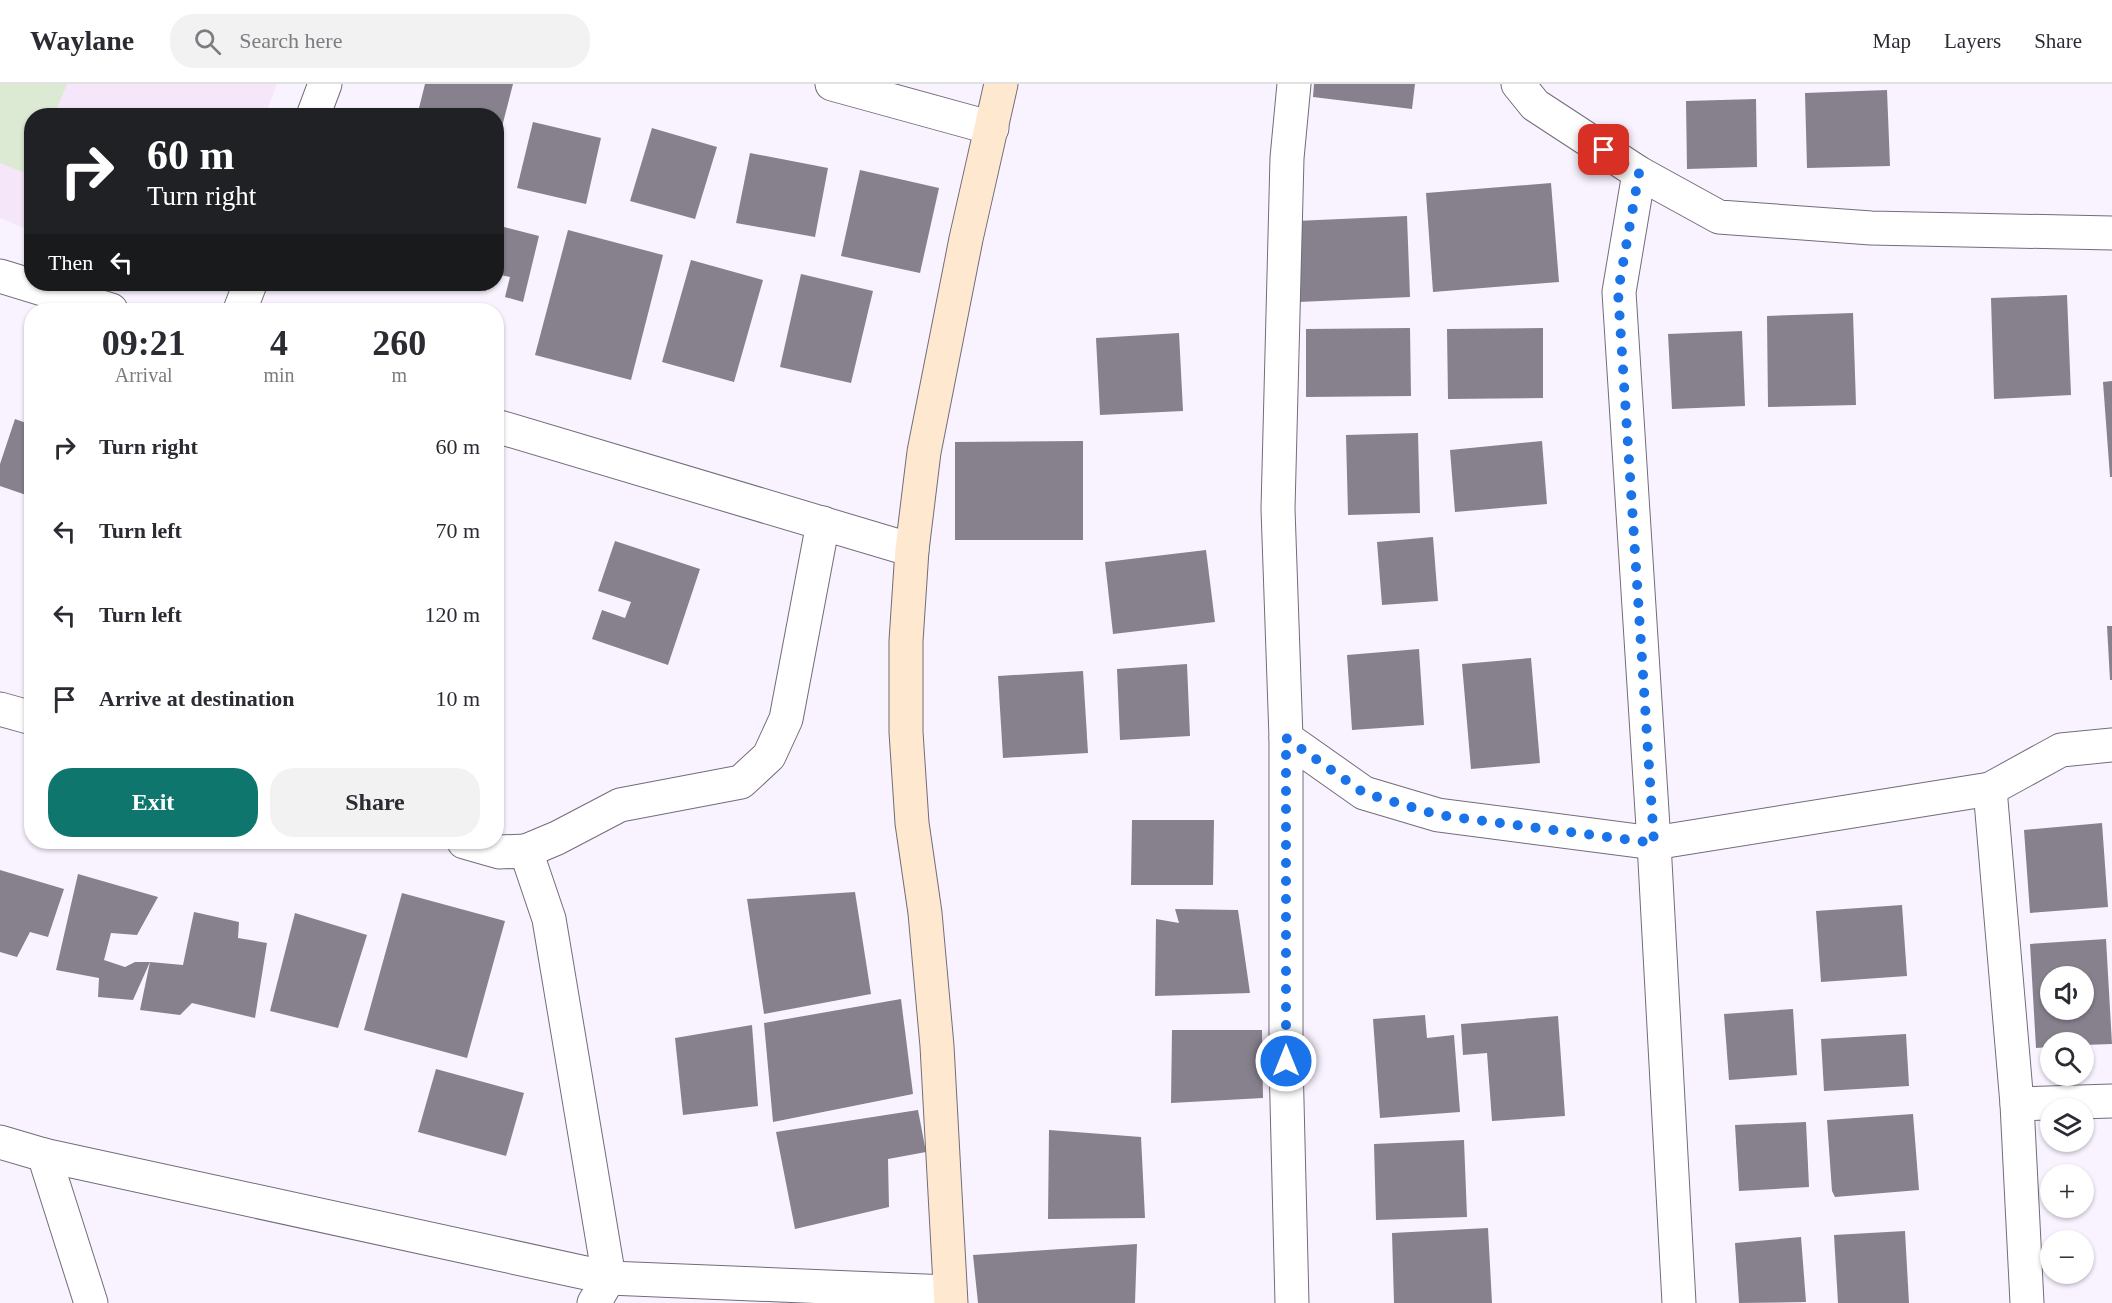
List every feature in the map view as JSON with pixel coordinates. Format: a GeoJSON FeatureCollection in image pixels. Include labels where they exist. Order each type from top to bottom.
{"type":"FeatureCollection","features":[{"type":"Feature","properties":{"kind":"street"},"geometry":{"type":"LineString","coordinates":[[316,108],[325,84]]}},
{"type":"Feature","properties":{"kind":"street"},"geometry":{"type":"LineString","coordinates":[[831,84],[992,128]]}},
{"type":"Feature","properties":{"kind":"street"},"geometry":{"type":"LineString","coordinates":[[0,1142],[44,1155],[601,1290],[950,1297],[937,1046],[925,913],[912,823],[906,732],[906,641],[912,550],[926,441],[966,239],[1001,84]]}},
{"type":"Feature","properties":{"kind":"street"},"geometry":{"type":"LineString","coordinates":[[1292,1303],[1286,1061],[1286,738],[1278,509],[1287,158],[1294,84]]}},
{"type":"Feature","properties":{"kind":"street"},"geometry":{"type":"LineString","coordinates":[[1518,84],[1535,105],[1639,173],[1719,217],[1871,228],[2112,233]]}},
{"type":"Feature","properties":{"kind":"street"},"geometry":{"type":"LineString","coordinates":[[1639,173],[1618,292],[1654,843],[1679,1303]]}},
{"type":"Feature","properties":{"kind":"street"},"geometry":{"type":"LineString","coordinates":[[0,276],[24,283]]}},
{"type":"Feature","properties":{"kind":"street"},"geometry":{"type":"LineString","coordinates":[[49,291],[88,303]]}},
{"type":"Feature","properties":{"kind":"street"},"geometry":{"type":"LineString","coordinates":[[504,428],[912,550]]}},
{"type":"Feature","properties":{"kind":"street"},"geometry":{"type":"LineString","coordinates":[[488,849],[499,852],[526,851],[620,806],[741,782],[769,756],[786,719],[823,523]]}},
{"type":"Feature","properties":{"kind":"street"},"geometry":{"type":"LineString","coordinates":[[0,709],[24,716]]}},
{"type":"Feature","properties":{"kind":"street"},"geometry":{"type":"LineString","coordinates":[[1286,738],[1364,793],[1438,815],[1654,843],[1990,789],[2061,750],[2112,745]]}},
{"type":"Feature","properties":{"kind":"street"},"geometry":{"type":"LineString","coordinates":[[1990,789],[2017,1104],[2027,1303]]}},
{"type":"Feature","properties":{"kind":"street"},"geometry":{"type":"LineString","coordinates":[[526,851],[549,919],[601,1290]]}},
{"type":"Feature","properties":{"kind":"street"},"geometry":{"type":"LineString","coordinates":[[2017,1104],[2112,1101]]}},
{"type":"Feature","properties":{"kind":"street"},"geometry":{"type":"LineString","coordinates":[[44,1155],[91,1303]]}},
{"type":"Feature","properties":{"kind":"shaded area"},"geometry":{"type":"Polygon","coordinates":[[[0,84],[277,84],[268,108],[24,108],[24,228],[0,218],[0,84]]]}},
{"type":"Feature","properties":{"kind":"green space"},"geometry":{"type":"Polygon","coordinates":[[[0,84],[67,84],[57,108],[24,108],[24,173],[0,163],[0,84]]]}},
{"type":"Feature","properties":{"kind":"building"},"geometry":{"type":"Polygon","coordinates":[[[425,84],[513,84],[504,119],[504,108],[419,108],[425,84]]]}},
{"type":"Feature","properties":{"kind":"building"},"geometry":{"type":"Polygon","coordinates":[[[1314,84],[1415,84],[1412,109],[1313,97],[1314,84]]]}},
{"type":"Feature","properties":{"kind":"building"},"geometry":{"type":"Polygon","coordinates":[[[1887,90],[1890,166],[1807,168],[1805,93],[1887,90]]]}},
{"type":"Feature","properties":{"kind":"building"},"geometry":{"type":"Polygon","coordinates":[[[1756,99],[1757,167],[1687,169],[1686,101],[1756,99]]]}},
{"type":"Feature","properties":{"kind":"building"},"geometry":{"type":"Polygon","coordinates":[[[533,122],[601,138],[586,204],[517,188],[533,122]]]}},
{"type":"Feature","properties":{"kind":"building"},"geometry":{"type":"Polygon","coordinates":[[[652,128],[717,147],[695,219],[630,201],[652,128]]]}},
{"type":"Feature","properties":{"kind":"building"},"geometry":{"type":"Polygon","coordinates":[[[750,153],[828,168],[815,237],[736,223],[750,153]]]}},
{"type":"Feature","properties":{"kind":"building"},"geometry":{"type":"Polygon","coordinates":[[[860,170],[939,188],[920,273],[841,256],[860,170]]]}},
{"type":"Feature","properties":{"kind":"building"},"geometry":{"type":"Polygon","coordinates":[[[1551,183],[1559,282],[1433,292],[1426,193],[1551,183]]]}},
{"type":"Feature","properties":{"kind":"building"},"geometry":{"type":"Polygon","coordinates":[[[1407,216],[1410,297],[1299,302],[1296,221],[1407,216]]]}},
{"type":"Feature","properties":{"kind":"building"},"geometry":{"type":"Polygon","coordinates":[[[504,227],[539,236],[523,302],[505,297],[510,277],[504,276],[504,227]]]}},
{"type":"Feature","properties":{"kind":"building"},"geometry":{"type":"Polygon","coordinates":[[[568,230],[663,255],[631,380],[535,355],[568,230]]]}},
{"type":"Feature","properties":{"kind":"building"},"geometry":{"type":"Polygon","coordinates":[[[691,260],[763,280],[734,382],[662,362],[691,260]]]}},
{"type":"Feature","properties":{"kind":"building"},"geometry":{"type":"Polygon","coordinates":[[[801,274],[873,291],[851,383],[780,367],[801,274]]]}},
{"type":"Feature","properties":{"kind":"building"},"geometry":{"type":"Polygon","coordinates":[[[2067,295],[2071,395],[1994,399],[1991,298],[2067,295]]]}},
{"type":"Feature","properties":{"kind":"building"},"geometry":{"type":"Polygon","coordinates":[[[1853,313],[1856,405],[1768,407],[1767,316],[1853,313]]]}},
{"type":"Feature","properties":{"kind":"building"},"geometry":{"type":"Polygon","coordinates":[[[1410,328],[1411,396],[1306,397],[1306,329],[1410,328]]]}},
{"type":"Feature","properties":{"kind":"building"},"geometry":{"type":"Polygon","coordinates":[[[1543,328],[1543,398],[1448,399],[1447,329],[1543,328]]]}},
{"type":"Feature","properties":{"kind":"building"},"geometry":{"type":"Polygon","coordinates":[[[1742,331],[1745,406],[1672,409],[1668,334],[1742,331]]]}},
{"type":"Feature","properties":{"kind":"building"},"geometry":{"type":"Polygon","coordinates":[[[1179,333],[1183,411],[1100,415],[1096,338],[1179,333]]]}},
{"type":"Feature","properties":{"kind":"building"},"geometry":{"type":"Polygon","coordinates":[[[2112,381],[2112,477],[2110,477],[2103,382],[2112,381]]]}},
{"type":"Feature","properties":{"kind":"building"},"geometry":{"type":"Polygon","coordinates":[[[15,419],[24,422],[24,494],[0,486],[0,464],[15,419]]]}},
{"type":"Feature","properties":{"kind":"building"},"geometry":{"type":"Polygon","coordinates":[[[1418,433],[1420,513],[1348,515],[1346,435],[1418,433]]]}},
{"type":"Feature","properties":{"kind":"building"},"geometry":{"type":"Polygon","coordinates":[[[1083,441],[1083,540],[955,540],[955,442],[1083,441]]]}},
{"type":"Feature","properties":{"kind":"building"},"geometry":{"type":"Polygon","coordinates":[[[1542,441],[1547,504],[1455,512],[1450,450],[1542,441]]]}},
{"type":"Feature","properties":{"kind":"building"},"geometry":{"type":"Polygon","coordinates":[[[1433,537],[1438,601],[1382,605],[1377,542],[1433,537]]]}},
{"type":"Feature","properties":{"kind":"building"},"geometry":{"type":"Polygon","coordinates":[[[615,541],[700,569],[668,665],[592,639],[602,610],[625,618],[631,602],[598,591],[615,541]]]}},
{"type":"Feature","properties":{"kind":"building"},"geometry":{"type":"Polygon","coordinates":[[[1206,550],[1215,622],[1113,634],[1105,562],[1206,550]]]}},
{"type":"Feature","properties":{"kind":"building"},"geometry":{"type":"Polygon","coordinates":[[[2107,626],[2112,626],[2112,680],[2110,680],[2107,626]]]}},
{"type":"Feature","properties":{"kind":"building"},"geometry":{"type":"Polygon","coordinates":[[[1419,649],[1424,725],[1352,730],[1347,655],[1419,649]]]}},
{"type":"Feature","properties":{"kind":"building"},"geometry":{"type":"Polygon","coordinates":[[[1531,658],[1540,763],[1471,769],[1462,664],[1531,658]]]}},
{"type":"Feature","properties":{"kind":"building"},"geometry":{"type":"Polygon","coordinates":[[[1187,664],[1190,736],[1120,740],[1117,669],[1187,664]]]}},
{"type":"Feature","properties":{"kind":"building"},"geometry":{"type":"Polygon","coordinates":[[[1083,671],[1088,753],[1003,758],[998,676],[1083,671]]]}},
{"type":"Feature","properties":{"kind":"building"},"geometry":{"type":"Polygon","coordinates":[[[1132,820],[1214,820],[1213,885],[1131,885],[1132,820]]]}},
{"type":"Feature","properties":{"kind":"building"},"geometry":{"type":"Polygon","coordinates":[[[2102,823],[2108,907],[2030,913],[2024,830],[2102,823]]]}},
{"type":"Feature","properties":{"kind":"building"},"geometry":{"type":"Polygon","coordinates":[[[0,870],[64,889],[48,937],[30,932],[17,957],[0,952],[0,870]]]}},
{"type":"Feature","properties":{"kind":"building"},"geometry":{"type":"Polygon","coordinates":[[[78,874],[158,897],[137,935],[111,933],[104,960],[125,967],[135,962],[150,962],[133,1000],[98,997],[99,978],[56,970],[78,874]]]}},
{"type":"Feature","properties":{"kind":"building"},"geometry":{"type":"Polygon","coordinates":[[[855,892],[871,994],[764,1014],[747,899],[855,892]]]}},
{"type":"Feature","properties":{"kind":"building"},"geometry":{"type":"Polygon","coordinates":[[[402,893],[505,921],[467,1058],[364,1030],[402,893]]]}},
{"type":"Feature","properties":{"kind":"building"},"geometry":{"type":"Polygon","coordinates":[[[1902,905],[1907,976],[1821,982],[1816,911],[1902,905]]]}},
{"type":"Feature","properties":{"kind":"building"},"geometry":{"type":"Polygon","coordinates":[[[1175,909],[1238,910],[1250,993],[1155,996],[1156,919],[1179,923],[1175,909]]]}},
{"type":"Feature","properties":{"kind":"building"},"geometry":{"type":"Polygon","coordinates":[[[194,912],[239,922],[238,938],[267,943],[255,1018],[192,1003],[180,1015],[140,1010],[150,962],[183,965],[194,912]]]}},
{"type":"Feature","properties":{"kind":"building"},"geometry":{"type":"Polygon","coordinates":[[[295,913],[367,935],[338,1028],[270,1011],[295,913]]]}},
{"type":"Feature","properties":{"kind":"building"},"geometry":{"type":"Polygon","coordinates":[[[2106,939],[2112,1044],[2094,1045],[2094,1032],[2040,1032],[2040,1048],[2036,1048],[2030,944],[2106,939]]]}},
{"type":"Feature","properties":{"kind":"building"},"geometry":{"type":"Polygon","coordinates":[[[901,999],[913,1094],[773,1122],[764,1023],[901,999]]]}},
{"type":"Feature","properties":{"kind":"building"},"geometry":{"type":"Polygon","coordinates":[[[1793,1009],[1797,1075],[1729,1080],[1724,1014],[1793,1009]]]}},
{"type":"Feature","properties":{"kind":"building"},"geometry":{"type":"Polygon","coordinates":[[[1425,1015],[1427,1038],[1454,1035],[1460,1112],[1380,1118],[1373,1019],[1425,1015]]]}},
{"type":"Feature","properties":{"kind":"building"},"geometry":{"type":"Polygon","coordinates":[[[1558,1016],[1565,1116],[1492,1121],[1487,1053],[1463,1055],[1461,1024],[1558,1016]]]}},
{"type":"Feature","properties":{"kind":"building"},"geometry":{"type":"Polygon","coordinates":[[[752,1025],[758,1106],[683,1115],[675,1038],[752,1025]]]}},
{"type":"Feature","properties":{"kind":"building"},"geometry":{"type":"Polygon","coordinates":[[[1172,1030],[1262,1030],[1263,1098],[1171,1103],[1172,1030]]]}},
{"type":"Feature","properties":{"kind":"building"},"geometry":{"type":"Polygon","coordinates":[[[1906,1034],[1909,1086],[1824,1091],[1821,1039],[1906,1034]]]}},
{"type":"Feature","properties":{"kind":"building"},"geometry":{"type":"Polygon","coordinates":[[[436,1069],[524,1093],[506,1156],[418,1132],[436,1069]]]}},
{"type":"Feature","properties":{"kind":"building"},"geometry":{"type":"Polygon","coordinates":[[[918,1110],[926,1152],[888,1159],[889,1207],[795,1229],[776,1132],[918,1110]]]}},
{"type":"Feature","properties":{"kind":"building"},"geometry":{"type":"Polygon","coordinates":[[[1913,1114],[1919,1190],[1835,1197],[1832,1191],[1827,1120],[1913,1114]]]}},
{"type":"Feature","properties":{"kind":"building"},"geometry":{"type":"Polygon","coordinates":[[[1806,1122],[1809,1187],[1739,1191],[1735,1125],[1806,1122]]]}},
{"type":"Feature","properties":{"kind":"building"},"geometry":{"type":"Polygon","coordinates":[[[1049,1130],[1141,1137],[1145,1218],[1048,1219],[1049,1130]]]}},
{"type":"Feature","properties":{"kind":"building"},"geometry":{"type":"Polygon","coordinates":[[[1464,1140],[1467,1217],[1376,1220],[1374,1144],[1464,1140]]]}},
{"type":"Feature","properties":{"kind":"building"},"geometry":{"type":"Polygon","coordinates":[[[1488,1228],[1492,1303],[1394,1303],[1392,1233],[1488,1228]]]}},
{"type":"Feature","properties":{"kind":"building"},"geometry":{"type":"Polygon","coordinates":[[[1905,1231],[1909,1303],[1838,1303],[1834,1235],[1905,1231]]]}},
{"type":"Feature","properties":{"kind":"building"},"geometry":{"type":"Polygon","coordinates":[[[1801,1237],[1806,1302],[1739,1303],[1735,1243],[1801,1237]]]}},
{"type":"Feature","properties":{"kind":"building"},"geometry":{"type":"Polygon","coordinates":[[[1137,1244],[1135,1303],[978,1303],[973,1255],[1137,1244]]]}},
{"type":"Feature","properties":{"kind":"route"},"geometry":{"type":"LineString","coordinates":[[1286,1061],[1286,738],[1364,793],[1438,815],[1654,843],[1618,292],[1639,173],[1604,150]]}}]}
